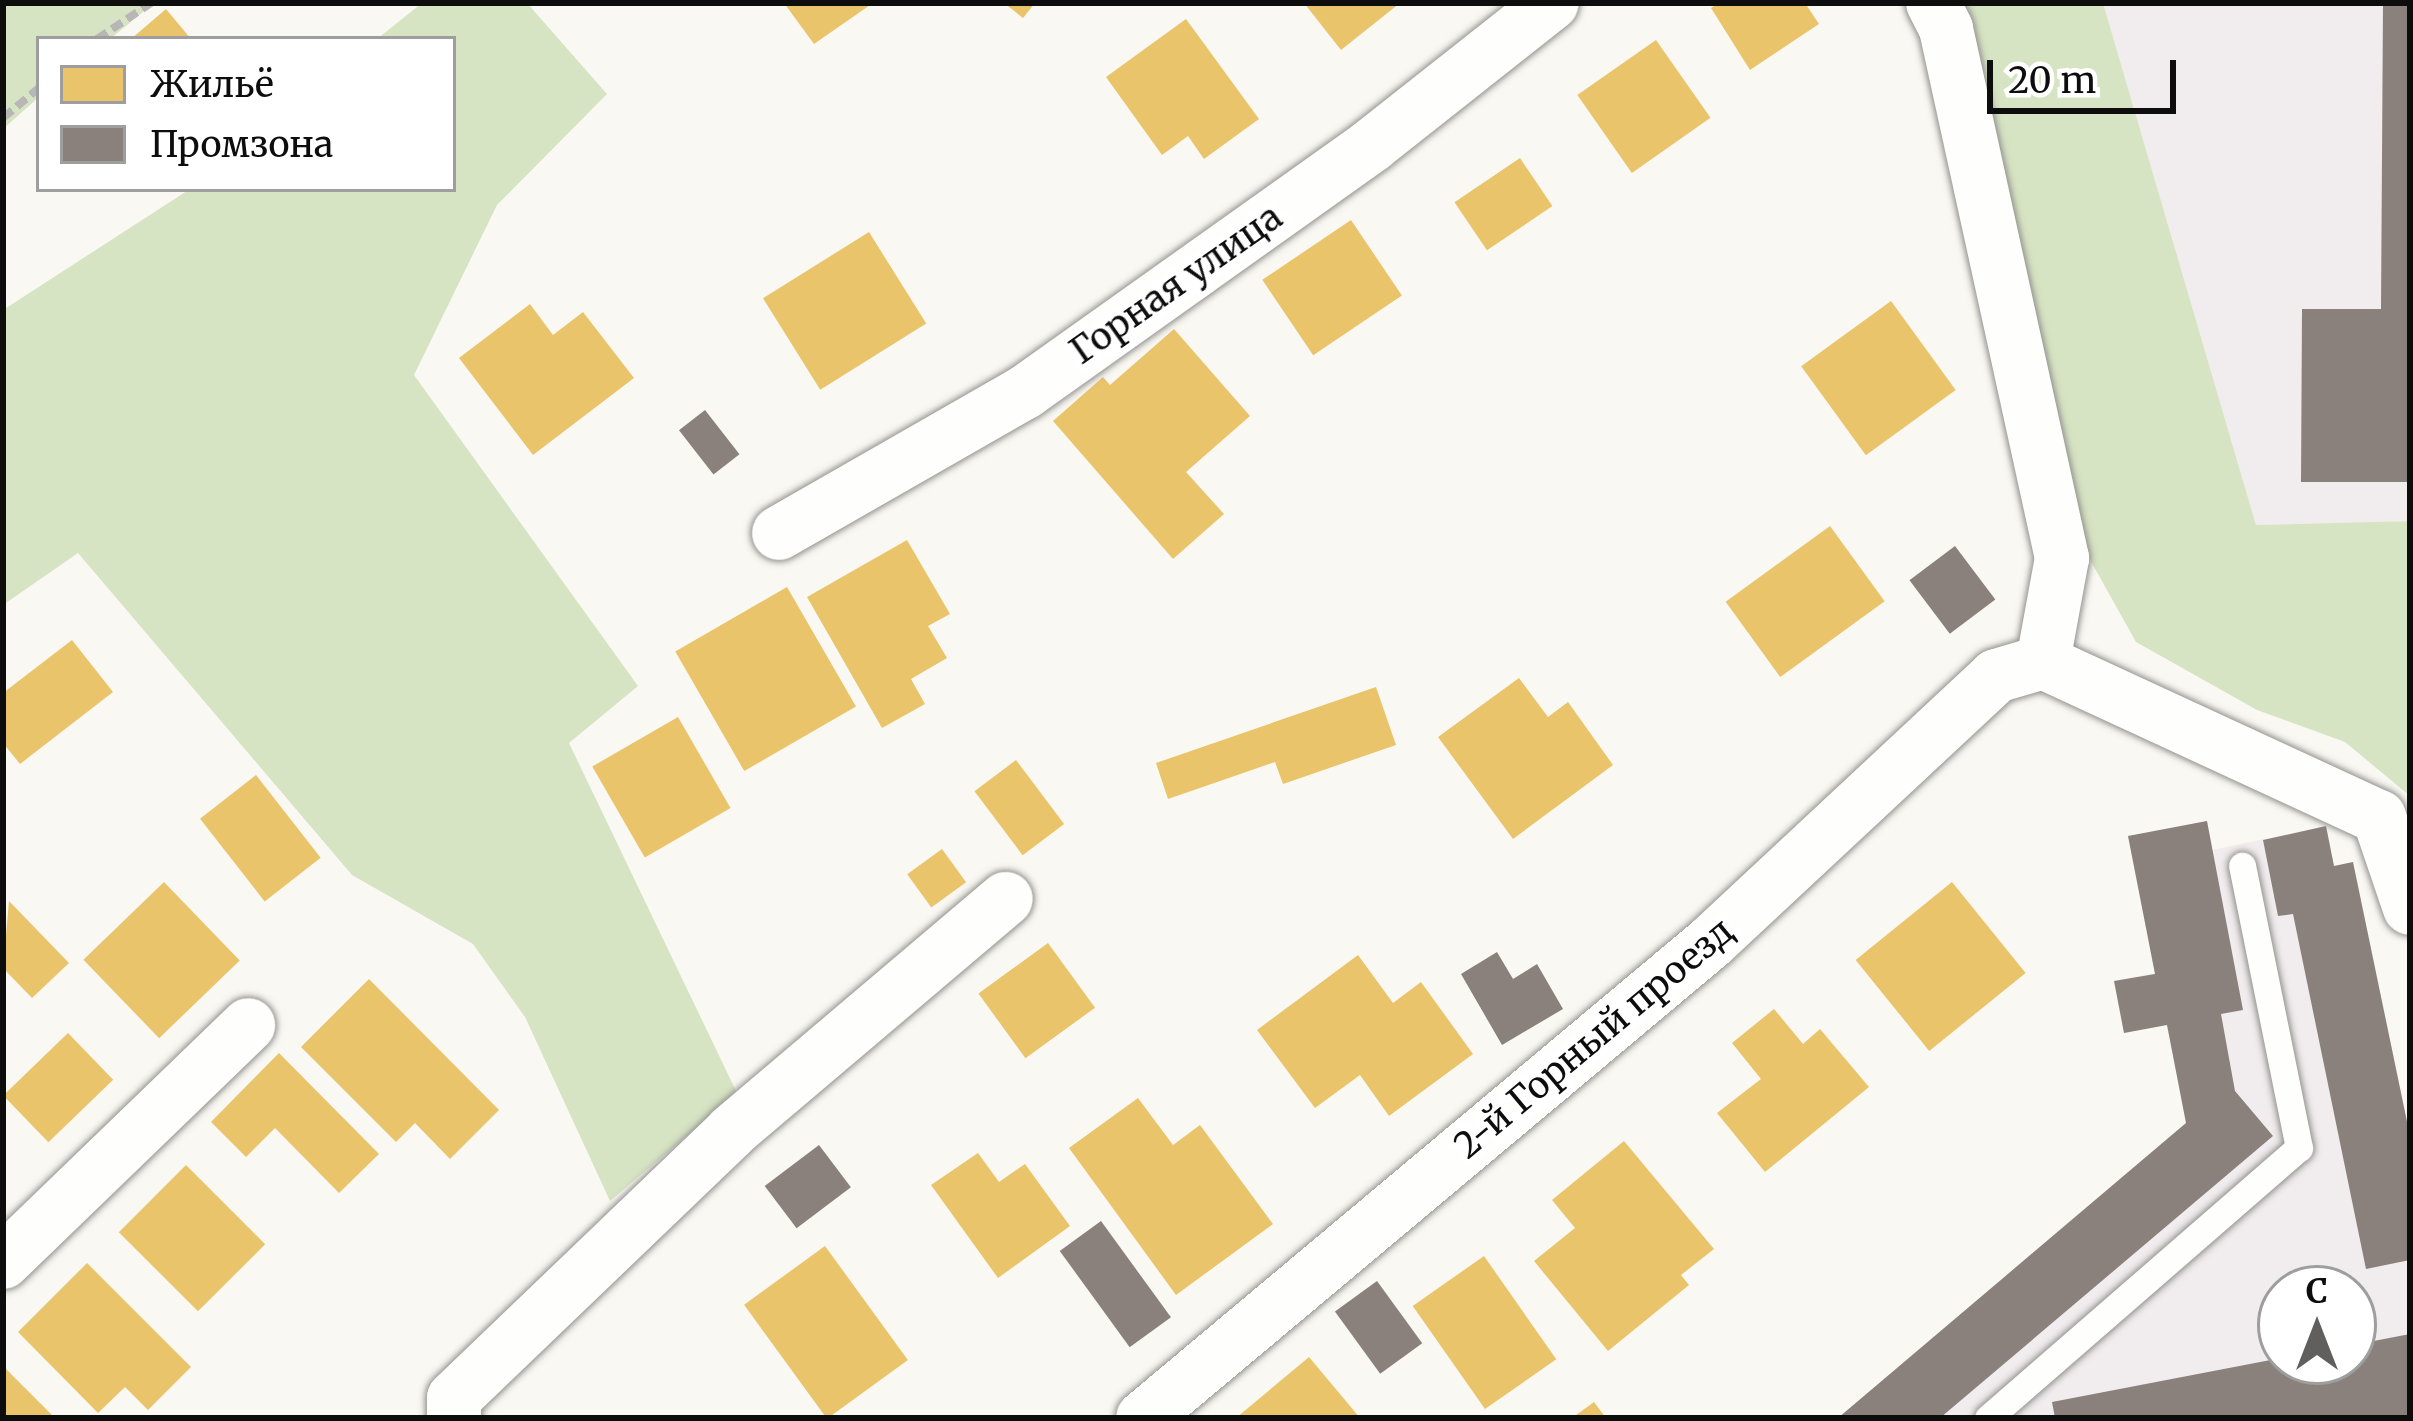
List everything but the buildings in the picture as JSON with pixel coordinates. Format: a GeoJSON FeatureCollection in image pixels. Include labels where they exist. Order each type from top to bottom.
{"type":"FeatureCollection","features":[{"type":"Feature","properties":{"kind":"street","name":"Горная улица"},"geometry":{"type":"LineString","coordinates":[[779,533],[1024,392],[1372,145],[1552,3]]}},
{"type":"Feature","properties":{"kind":"street"},"geometry":{"type":"LineString","coordinates":[[1933,3],[1946,29],[2062,558],[2043,662],[2379,817],[2410,908]]}},
{"type":"Feature","properties":{"kind":"street","name":"2-й Горный проезд"},"geometry":{"type":"LineString","coordinates":[[1143,1418],[1711,942],[1996,676],[2043,662]]}},
{"type":"Feature","properties":{"kind":"street"},"geometry":{"type":"LineString","coordinates":[[454,1418],[454,1398],[732,1131],[1006,899]]}},
{"type":"Feature","properties":{"kind":"street"},"geometry":{"type":"LineString","coordinates":[[3,1262],[248,1025]]}},
{"type":"Feature","properties":{"kind":"lane"},"geometry":{"type":"LineString","coordinates":[[1988,1418],[2299,1148],[2242,866]]}},
{"type":"Feature","properties":{"kind":"path"},"geometry":{"type":"LineString","coordinates":[[102,36],[151,3]]}},
{"type":"Feature","properties":{"kind":"path"},"geometry":{"type":"LineString","coordinates":[[3,118],[36,90]]}},
{"type":"Feature","properties":{"kind":"shaded area"},"geometry":{"type":"Polygon","coordinates":[[[2103,3],[2410,3],[2410,521],[2256,525],[2103,3]]]}},
{"type":"Feature","properties":{"kind":"shaded area"},"geometry":{"type":"Polygon","coordinates":[[[2207,821],[2212,850],[2326,826],[2334,866],[2353,862],[2410,1136],[2410,1418],[1838,1418],[2186,1123],[2167,1025],[2124,1033],[2114,981],[2155,973],[2128,836],[2207,821]]]}},
{"type":"Feature","properties":{"kind":"green space"},"geometry":{"type":"Polygon","coordinates":[[[3,3],[154,3],[114,36],[36,36],[36,100],[3,129],[3,3]]]}},
{"type":"Feature","properties":{"kind":"green space"},"geometry":{"type":"Polygon","coordinates":[[[422,3],[527,3],[607,94],[497,205],[414,375],[638,686],[569,743],[737,1093],[610,1201],[525,1017],[473,944],[352,875],[78,553],[3,605],[3,310],[185,192],[456,192],[456,36],[381,36],[422,3]]]}},
{"type":"Feature","properties":{"kind":"green space"},"geometry":{"type":"Polygon","coordinates":[[[1962,3],[2103,3],[2256,525],[2410,521],[2410,796],[2345,742],[2257,710],[2136,642],[2084,549],[1962,3]]]}}]}
